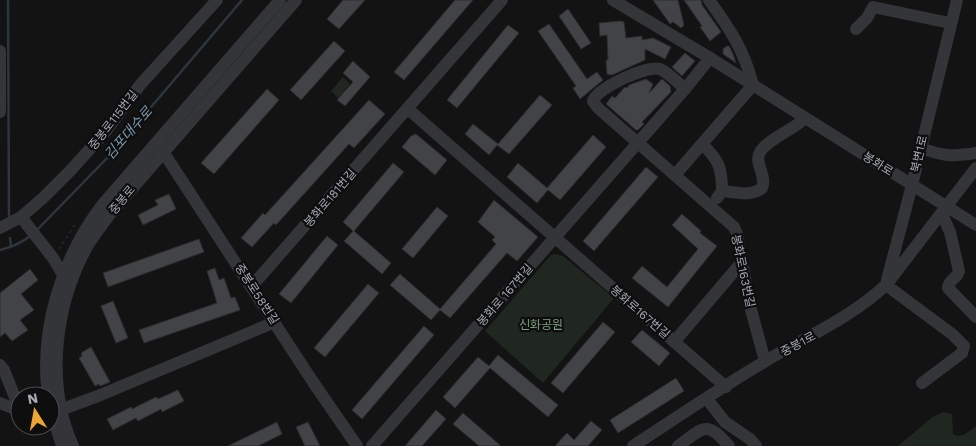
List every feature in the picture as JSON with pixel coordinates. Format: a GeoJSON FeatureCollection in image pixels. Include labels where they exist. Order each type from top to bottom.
{"type":"FeatureCollection","features":[{"type":"Feature","properties":{"kind":"street","name":"중봉로115번길"},"geometry":{"type":"LineString","coordinates":[[0,228],[22,219],[92,147],[140,85],[216,0]]}},
{"type":"Feature","properties":{"kind":"street","name":"중봉로"},"geometry":{"type":"LineString","coordinates":[[56,386],[60,326],[71,285],[89,244],[160,147],[280,0]]}},
{"type":"Feature","properties":{"kind":"street","name":"중봉로"},"geometry":{"type":"LineString","coordinates":[[48,386],[48,345],[55,303],[70,257],[94,216],[296,0]]}},
{"type":"Feature","properties":{"kind":"street","name":"봉화로181번길"},"geometry":{"type":"LineString","coordinates":[[252,286],[502,0]]}},
{"type":"Feature","properties":{"kind":"street","name":"봉화로"},"geometry":{"type":"LineString","coordinates":[[613,0],[710,58],[912,185],[944,211],[976,225]]}},
{"type":"Feature","properties":{"kind":"street"},"geometry":{"type":"LineString","coordinates":[[675,175],[753,85],[747,62],[739,45],[709,0]]}},
{"type":"Feature","properties":{"kind":"street","name":"북변1로"},"geometry":{"type":"LineString","coordinates":[[886,285],[957,0]]}},
{"type":"Feature","properties":{"kind":"street"},"geometry":{"type":"LineString","coordinates":[[856,29],[867,18],[873,7],[950,23]]}},
{"type":"Feature","properties":{"kind":"street"},"geometry":{"type":"LineString","coordinates":[[0,51],[0,112]]}},
{"type":"Feature","properties":{"kind":"street","name":"봉화로 167번길"},"geometry":{"type":"LineString","coordinates":[[372,446],[685,89],[710,58]]}},
{"type":"Feature","properties":{"kind":"street"},"geometry":{"type":"LineString","coordinates":[[637,142],[594,104],[593,98],[625,78],[649,69],[661,70],[685,89]]}},
{"type":"Feature","properties":{"kind":"street"},"geometry":{"type":"LineString","coordinates":[[408,109],[554,238]]}},
{"type":"Feature","properties":{"kind":"street"},"geometry":{"type":"LineString","coordinates":[[722,191],[745,193],[754,192],[762,188],[764,178],[759,157],[760,153],[767,145],[795,127],[805,118]]}},
{"type":"Feature","properties":{"kind":"street","name":"봉화로163번길"},"geometry":{"type":"LineString","coordinates":[[637,142],[728,220],[735,230],[750,306],[765,361]]}},
{"type":"Feature","properties":{"kind":"street"},"geometry":{"type":"LineString","coordinates":[[702,144],[718,161],[722,177],[722,191],[710,205]]}},
{"type":"Feature","properties":{"kind":"street","name":"중봉로58번길"},"geometry":{"type":"LineString","coordinates":[[160,147],[357,446]]}},
{"type":"Feature","properties":{"kind":"street"},"geometry":{"type":"LineString","coordinates":[[921,148],[944,156],[976,153]]}},
{"type":"Feature","properties":{"kind":"street","name":"중봉1로"},"geometry":{"type":"LineString","coordinates":[[633,446],[765,361],[843,318],[872,298],[886,285],[976,168]]}},
{"type":"Feature","properties":{"kind":"street"},"geometry":{"type":"LineString","coordinates":[[944,211],[959,271],[958,276],[950,282],[948,288],[976,317]]}},
{"type":"Feature","properties":{"kind":"street"},"geometry":{"type":"LineString","coordinates":[[22,219],[53,258],[63,276]]}},
{"type":"Feature","properties":{"kind":"street"},"geometry":{"type":"LineString","coordinates":[[899,234],[906,244],[916,247]]}},
{"type":"Feature","properties":{"kind":"street","name":"봉화로167번길"},"geometry":{"type":"LineString","coordinates":[[554,238],[726,386]]}},
{"type":"Feature","properties":{"kind":"street"},"geometry":{"type":"LineString","coordinates":[[674,342],[742,262]]}},
{"type":"Feature","properties":{"kind":"street"},"geometry":{"type":"LineString","coordinates":[[886,285],[952,334],[964,346],[962,353],[922,383]]}},
{"type":"Feature","properties":{"kind":"street"},"geometry":{"type":"LineString","coordinates":[[60,408],[98,396],[275,322]]}},
{"type":"Feature","properties":{"kind":"street"},"geometry":{"type":"LineString","coordinates":[[0,365],[10,386]]}},
{"type":"Feature","properties":{"kind":"street"},"geometry":{"type":"LineString","coordinates":[[707,399],[725,422],[750,439],[756,446]]}},
{"type":"Feature","properties":{"kind":"street","name":"중봉로"},"geometry":{"type":"LineString","coordinates":[[60,423],[73,446]]}},
{"type":"Feature","properties":{"kind":"street"},"geometry":{"type":"LineString","coordinates":[[678,446],[707,428],[713,429],[729,446]]}},
{"type":"Feature","properties":{"kind":"green space"},"geometry":{"type":"Polygon","coordinates":[[[343,77],[350,84],[338,98],[331,91],[343,77]]]}},
{"type":"Feature","properties":{"kind":"green space","name":"신화공원"},"geometry":{"type":"Polygon","coordinates":[[[554,254],[563,256],[614,298],[543,383],[485,331],[550,256],[554,254]]]}},
{"type":"Feature","properties":{"kind":"green space"},"geometry":{"type":"Polygon","coordinates":[[[944,412],[952,414],[953,434],[962,435],[976,426],[976,446],[898,446],[934,416],[944,412]]]}},
{"type":"Feature","properties":{"kind":"building"},"geometry":{"type":"Polygon","coordinates":[[[343,0],[365,0],[339,29],[327,19],[343,0]]]}},
{"type":"Feature","properties":{"kind":"building"},"geometry":{"type":"Polygon","coordinates":[[[455,0],[473,0],[404,80],[394,72],[455,0]]]}},
{"type":"Feature","properties":{"kind":"building"},"geometry":{"type":"Polygon","coordinates":[[[653,0],[678,0],[684,25],[681,28],[673,22],[670,24],[653,0]]]}},
{"type":"Feature","properties":{"kind":"building"},"geometry":{"type":"Polygon","coordinates":[[[684,0],[701,0],[702,5],[721,32],[710,41],[684,0]]]}},
{"type":"Feature","properties":{"kind":"building"},"geometry":{"type":"Polygon","coordinates":[[[568,9],[591,43],[581,49],[559,16],[568,9]]]}},
{"type":"Feature","properties":{"kind":"building"},"geometry":{"type":"Polygon","coordinates":[[[624,22],[626,38],[642,36],[642,40],[653,38],[671,47],[665,59],[645,49],[645,60],[612,75],[607,74],[607,35],[600,36],[599,23],[624,22]]]}},
{"type":"Feature","properties":{"kind":"building"},"geometry":{"type":"Polygon","coordinates":[[[549,24],[587,79],[597,72],[603,80],[580,99],[573,88],[576,86],[538,31],[549,24]]]}},
{"type":"Feature","properties":{"kind":"building"},"geometry":{"type":"Polygon","coordinates":[[[508,25],[519,33],[457,108],[447,100],[508,25]]]}},
{"type":"Feature","properties":{"kind":"building"},"geometry":{"type":"Polygon","coordinates":[[[334,41],[345,51],[301,100],[290,90],[334,41]]]}},
{"type":"Feature","properties":{"kind":"building"},"geometry":{"type":"Polygon","coordinates":[[[729,46],[736,63],[723,54],[723,49],[729,46]]]}},
{"type":"Feature","properties":{"kind":"building"},"geometry":{"type":"Polygon","coordinates":[[[685,53],[695,61],[682,76],[672,67],[685,53]]]}},
{"type":"Feature","properties":{"kind":"building"},"geometry":{"type":"Polygon","coordinates":[[[353,61],[370,77],[345,106],[337,100],[353,82],[343,73],[353,61]]]}},
{"type":"Feature","properties":{"kind":"building"},"geometry":{"type":"Polygon","coordinates":[[[646,79],[653,84],[649,93],[662,79],[670,86],[671,92],[642,122],[644,124],[636,130],[606,104],[612,96],[615,98],[625,87],[627,88],[629,85],[646,79]]]}},
{"type":"Feature","properties":{"kind":"building"},"geometry":{"type":"Polygon","coordinates":[[[267,89],[279,100],[214,174],[201,163],[267,89]]]}},
{"type":"Feature","properties":{"kind":"building"},"geometry":{"type":"Polygon","coordinates":[[[540,95],[552,105],[509,154],[497,145],[489,155],[465,134],[473,124],[498,144],[540,95]]]}},
{"type":"Feature","properties":{"kind":"building"},"geometry":{"type":"Polygon","coordinates":[[[369,100],[385,114],[354,148],[349,144],[276,225],[274,223],[252,247],[241,238],[263,213],[265,215],[369,100]]]}},
{"type":"Feature","properties":{"kind":"building"},"geometry":{"type":"Polygon","coordinates":[[[416,134],[447,160],[435,175],[402,147],[411,136],[416,134]]]}},
{"type":"Feature","properties":{"kind":"building"},"geometry":{"type":"Polygon","coordinates":[[[593,135],[606,147],[560,200],[548,190],[537,203],[507,177],[518,163],[547,188],[593,135]]]}},
{"type":"Feature","properties":{"kind":"building"},"geometry":{"type":"Polygon","coordinates":[[[393,163],[404,172],[354,231],[391,263],[382,274],[344,241],[353,231],[343,222],[393,163]]]}},
{"type":"Feature","properties":{"kind":"building"},"geometry":{"type":"Polygon","coordinates":[[[646,167],[658,177],[594,251],[583,241],[646,167]]]}},
{"type":"Feature","properties":{"kind":"building"},"geometry":{"type":"Polygon","coordinates":[[[169,194],[176,209],[143,225],[138,215],[158,205],[155,200],[169,194]]]}},
{"type":"Feature","properties":{"kind":"building"},"geometry":{"type":"Polygon","coordinates":[[[494,200],[538,237],[517,261],[507,253],[450,318],[440,310],[431,320],[390,285],[400,274],[440,309],[496,244],[492,240],[495,237],[478,222],[494,200]]]}},
{"type":"Feature","properties":{"kind":"building"},"geometry":{"type":"Polygon","coordinates":[[[437,207],[448,216],[413,258],[402,249],[437,207]]]}},
{"type":"Feature","properties":{"kind":"building"},"geometry":{"type":"Polygon","coordinates":[[[682,214],[701,231],[700,233],[717,246],[668,307],[632,278],[642,266],[667,287],[698,249],[672,225],[682,214]]]}},
{"type":"Feature","properties":{"kind":"building"},"geometry":{"type":"Polygon","coordinates":[[[327,236],[338,245],[291,303],[279,294],[327,236]]]}},
{"type":"Feature","properties":{"kind":"building"},"geometry":{"type":"Polygon","coordinates":[[[199,239],[204,252],[108,287],[103,273],[199,239]]]}},
{"type":"Feature","properties":{"kind":"building"},"geometry":{"type":"Polygon","coordinates":[[[215,268],[219,280],[224,278],[231,298],[235,297],[240,310],[144,343],[139,330],[217,303],[207,271],[215,268]]]}},
{"type":"Feature","properties":{"kind":"building"},"geometry":{"type":"Polygon","coordinates":[[[30,269],[38,280],[21,294],[34,310],[20,320],[28,330],[12,341],[5,333],[0,337],[0,293],[30,269]]]}},
{"type":"Feature","properties":{"kind":"building"},"geometry":{"type":"Polygon","coordinates":[[[368,284],[379,293],[325,357],[314,348],[368,284]]]}},
{"type":"Feature","properties":{"kind":"building"},"geometry":{"type":"Polygon","coordinates":[[[113,301],[128,338],[116,343],[101,306],[113,301]]]}},
{"type":"Feature","properties":{"kind":"building"},"geometry":{"type":"Polygon","coordinates":[[[603,322],[615,332],[563,393],[551,383],[603,322]]]}},
{"type":"Feature","properties":{"kind":"building"},"geometry":{"type":"Polygon","coordinates":[[[424,326],[434,335],[362,419],[352,410],[424,326]]]}},
{"type":"Feature","properties":{"kind":"building"},"geometry":{"type":"Polygon","coordinates":[[[642,330],[670,353],[659,366],[631,342],[642,330]]]}},
{"type":"Feature","properties":{"kind":"building"},"geometry":{"type":"Polygon","coordinates":[[[91,347],[110,382],[100,386],[99,384],[95,386],[79,358],[82,356],[81,353],[91,347]]]}},
{"type":"Feature","properties":{"kind":"building"},"geometry":{"type":"Polygon","coordinates":[[[498,355],[558,405],[548,417],[490,368],[455,408],[443,397],[478,357],[489,366],[498,355]]]}},
{"type":"Feature","properties":{"kind":"building"},"geometry":{"type":"Polygon","coordinates":[[[676,378],[684,391],[618,433],[610,420],[676,378]]]}},
{"type":"Feature","properties":{"kind":"building"},"geometry":{"type":"Polygon","coordinates":[[[178,390],[184,401],[162,412],[161,409],[138,421],[136,418],[113,430],[107,419],[131,407],[132,409],[156,397],[158,399],[178,390]]]}},
{"type":"Feature","properties":{"kind":"building"},"geometry":{"type":"Polygon","coordinates":[[[436,410],[446,419],[422,446],[405,446],[436,410]]]}},
{"type":"Feature","properties":{"kind":"building"},"geometry":{"type":"Polygon","coordinates":[[[463,413],[501,446],[479,446],[453,424],[463,413]]]}},
{"type":"Feature","properties":{"kind":"building"},"geometry":{"type":"Polygon","coordinates":[[[591,421],[602,430],[588,446],[555,446],[567,433],[574,440],[591,421]]]}},
{"type":"Feature","properties":{"kind":"building"},"geometry":{"type":"Polygon","coordinates":[[[277,422],[282,434],[258,446],[228,446],[277,422]]]}},
{"type":"Feature","properties":{"kind":"building"},"geometry":{"type":"Polygon","coordinates":[[[308,422],[320,446],[305,446],[296,427],[308,422]]]}},
{"type":"Feature","properties":{"kind":"waterway"},"geometry":{"type":"LineString","coordinates":[[8,0],[9,216]]}},
{"type":"Feature","properties":{"kind":"waterway","name":"김포대수로"},"geometry":{"type":"LineString","coordinates":[[37,230],[112,153],[242,0]]}},
{"type":"Feature","properties":{"kind":"waterway","name":"김포대수로"},"geometry":{"type":"LineString","coordinates":[[0,250],[9,248],[31,235]]}},
{"type":"Feature","properties":{"kind":"waterway","name":"김포대수로"},"geometry":{"type":"LineString","coordinates":[[10,238],[11,247]]}}]}
